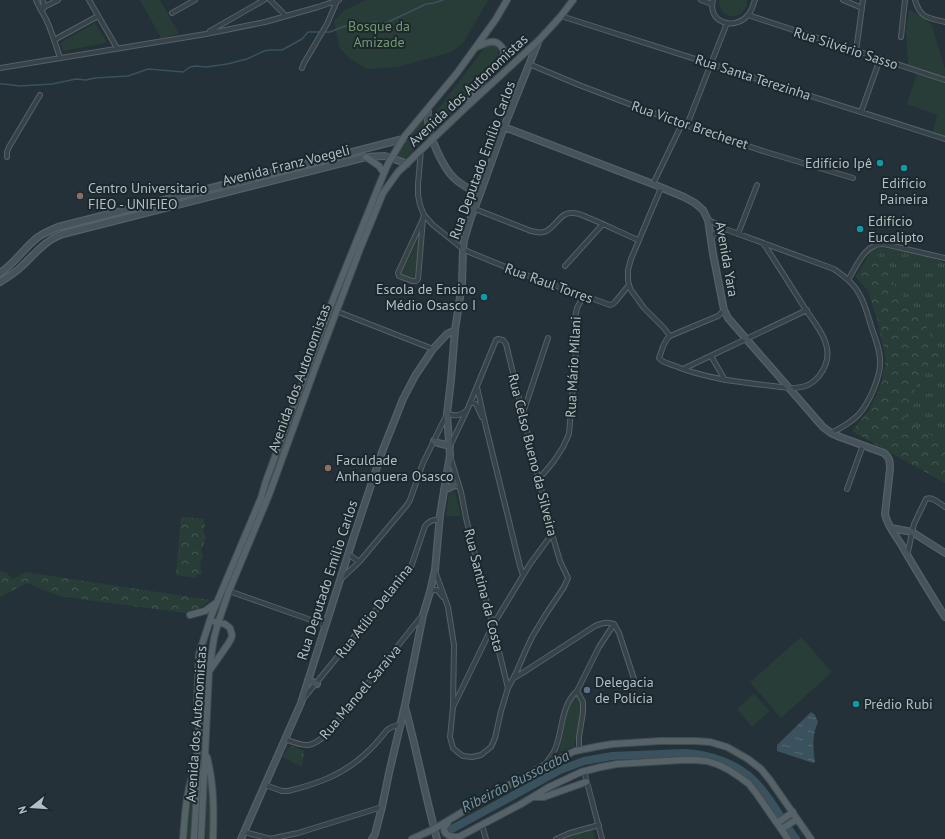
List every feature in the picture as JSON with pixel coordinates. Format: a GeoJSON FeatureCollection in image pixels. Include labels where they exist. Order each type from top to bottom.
{"type":"FeatureCollection","features":[{"type":"Feature","properties":{"kind":"main road","name":"Avenida dos Autonomistas"},"geometry":{"type":"LineString","coordinates":[[201,773],[197,762],[199,730],[197,704],[199,654],[217,602],[261,498],[268,475],[334,297],[384,173],[403,139],[457,73],[496,19],[507,0]]}},
{"type":"Feature","properties":{"kind":"main road","name":"Avenida dos Autonomistas"},"geometry":{"type":"LineString","coordinates":[[201,839],[201,773],[205,752],[209,671],[218,623],[229,591],[269,495],[336,311],[383,193],[398,172],[539,40],[561,16],[573,0]]}},
{"type":"Feature","properties":{"kind":"main road"},"geometry":{"type":"LineString","coordinates":[[463,110],[504,54],[498,42],[494,41],[475,47]]}},
{"type":"Feature","properties":{"kind":"main road"},"geometry":{"type":"LineString","coordinates":[[366,157],[380,166],[384,173]]}},
{"type":"Feature","properties":{"kind":"main road"},"geometry":{"type":"LineString","coordinates":[[190,615],[205,611],[217,602]]}},
{"type":"Feature","properties":{"kind":"main road"},"geometry":{"type":"LineString","coordinates":[[209,671],[228,644],[232,635],[230,628],[224,624],[210,621]]}},
{"type":"Feature","properties":{"kind":"main road"},"geometry":{"type":"LineString","coordinates":[[412,839],[434,829],[545,765],[580,750],[637,742],[674,741],[710,742],[727,747],[748,759],[770,780],[795,820],[812,839]]}},
{"type":"Feature","properties":{"kind":"main road"},"geometry":{"type":"LineString","coordinates":[[205,752],[213,789],[214,839]]}},
{"type":"Feature","properties":{"kind":"main road"},"geometry":{"type":"LineString","coordinates":[[451,819],[444,828],[445,832],[447,835],[457,838],[549,787],[584,770],[625,764],[695,760],[719,765],[749,784],[783,829],[788,839]]}},
{"type":"Feature","properties":{"kind":"main road"},"geometry":{"type":"LineString","coordinates":[[183,839],[189,786],[197,762]]}},
{"type":"Feature","properties":{"kind":"main road"},"geometry":{"type":"LineString","coordinates":[[194,839],[201,773]]}},
{"type":"Feature","properties":{"kind":"main road"},"geometry":{"type":"LineString","coordinates":[[533,797],[542,797],[586,782]]}},
{"type":"Feature","properties":{"kind":"main road"},"geometry":{"type":"LineString","coordinates":[[778,822],[791,813]]}},
{"type":"Feature","properties":{"kind":"main road"},"geometry":{"type":"LineString","coordinates":[[783,829],[795,820]]}},
{"type":"Feature","properties":{"kind":"street"},"geometry":{"type":"LineString","coordinates":[[36,0],[42,8],[60,58]]}},
{"type":"Feature","properties":{"kind":"street"},"geometry":{"type":"LineString","coordinates":[[42,8],[43,0]]}},
{"type":"Feature","properties":{"kind":"street"},"geometry":{"type":"LineString","coordinates":[[42,8],[58,0]]}},
{"type":"Feature","properties":{"kind":"street"},"geometry":{"type":"LineString","coordinates":[[90,0],[117,48]]}},
{"type":"Feature","properties":{"kind":"street"},"geometry":{"type":"LineString","coordinates":[[172,13],[196,0]]}},
{"type":"Feature","properties":{"kind":"street"},"geometry":{"type":"LineString","coordinates":[[206,34],[264,0]]}},
{"type":"Feature","properties":{"kind":"street"},"geometry":{"type":"LineString","coordinates":[[270,0],[286,16]]}},
{"type":"Feature","properties":{"kind":"street"},"geometry":{"type":"LineString","coordinates":[[0,68],[206,34],[265,22],[338,0]]}},
{"type":"Feature","properties":{"kind":"street"},"geometry":{"type":"LineString","coordinates":[[302,68],[327,24],[338,0]]}},
{"type":"Feature","properties":{"kind":"street"},"geometry":{"type":"LineString","coordinates":[[701,0],[713,2],[713,12],[716,17],[726,24],[736,23],[742,20],[748,15],[755,0]]}},
{"type":"Feature","properties":{"kind":"street"},"geometry":{"type":"LineString","coordinates":[[843,0],[862,8]]}},
{"type":"Feature","properties":{"kind":"street"},"geometry":{"type":"LineString","coordinates":[[856,51],[863,0]]}},
{"type":"Feature","properties":{"kind":"street"},"geometry":{"type":"LineString","coordinates":[[901,37],[905,0]]}},
{"type":"Feature","properties":{"kind":"street"},"geometry":{"type":"LineString","coordinates":[[915,0],[917,8],[922,15],[945,22]]}},
{"type":"Feature","properties":{"kind":"street","name":"Rua Silvério Sasso"},"geometry":{"type":"LineString","coordinates":[[748,15],[945,80]]}},
{"type":"Feature","properties":{"kind":"street"},"geometry":{"type":"LineString","coordinates":[[54,40],[98,16]]}},
{"type":"Feature","properties":{"kind":"street","name":"Rua Santa Terezinha"},"geometry":{"type":"LineString","coordinates":[[561,16],[945,138]]}},
{"type":"Feature","properties":{"kind":"street"},"geometry":{"type":"LineString","coordinates":[[653,184],[684,125],[711,64],[726,24]]}},
{"type":"Feature","properties":{"kind":"street","name":"Rua Deputado Emílio Carlos"},"geometry":{"type":"LineString","coordinates":[[241,839],[300,703],[382,452],[403,398],[415,376],[433,349],[447,334],[455,330],[462,284],[463,249],[466,232],[504,127],[539,40]]}},
{"type":"Feature","properties":{"kind":"street"},"geometry":{"type":"LineString","coordinates":[[861,112],[880,59]]}},
{"type":"Feature","properties":{"kind":"street"},"geometry":{"type":"LineString","coordinates":[[518,60],[525,60],[530,64]]}},
{"type":"Feature","properties":{"kind":"street","name":"Rua Victor Brecheret"},"geometry":{"type":"LineString","coordinates":[[530,64],[579,85],[684,125],[766,152],[853,178]]}},
{"type":"Feature","properties":{"kind":"street"},"geometry":{"type":"LineString","coordinates":[[7,156],[9,148],[40,95]]}},
{"type":"Feature","properties":{"kind":"street"},"geometry":{"type":"LineString","coordinates":[[428,109],[428,122],[433,139],[448,171],[464,186],[480,194]]}},
{"type":"Feature","properties":{"kind":"street","name":"Avenida Yara"},"geometry":{"type":"LineString","coordinates":[[504,127],[653,184],[684,197],[695,203],[703,210],[708,220],[724,310],[728,318],[817,421],[831,433],[884,453],[888,456],[890,469],[885,514],[891,528]]}},
{"type":"Feature","properties":{"kind":"street","name":"Avenida Franz Voegeli"},"geometry":{"type":"LineString","coordinates":[[0,272],[9,266],[42,234],[58,227],[403,139]]}},
{"type":"Feature","properties":{"kind":"street"},"geometry":{"type":"LineString","coordinates":[[421,150],[418,195],[424,217],[418,279],[416,281],[412,281],[399,276],[398,273],[424,217]]}},
{"type":"Feature","properties":{"kind":"street"},"geometry":{"type":"LineString","coordinates":[[334,156],[336,165]]}},
{"type":"Feature","properties":{"kind":"street","name":"Avenida Franz Voegeli"},"geometry":{"type":"LineString","coordinates":[[0,282],[16,271],[42,246],[56,236],[366,157],[385,156],[407,164]]}},
{"type":"Feature","properties":{"kind":"street"},"geometry":{"type":"LineString","coordinates":[[738,234],[757,185]]}},
{"type":"Feature","properties":{"kind":"street"},"geometry":{"type":"LineString","coordinates":[[660,188],[631,259],[628,275],[629,285],[634,294],[644,308],[670,336]]}},
{"type":"Feature","properties":{"kind":"street"},"geometry":{"type":"LineString","coordinates":[[474,209],[531,231],[539,232],[547,231],[564,216],[572,213],[580,214],[638,240]]}},
{"type":"Feature","properties":{"kind":"street","name":"Rua Raul Torres"},"geometry":{"type":"LineString","coordinates":[[424,217],[463,249],[494,263],[611,305],[629,285]]}},
{"type":"Feature","properties":{"kind":"street"},"geometry":{"type":"LineString","coordinates":[[708,220],[725,229],[834,269],[848,280],[858,291],[864,302],[879,351],[880,363],[878,376],[869,400],[861,412],[852,422],[831,433]]}},
{"type":"Feature","properties":{"kind":"street"},"geometry":{"type":"LineString","coordinates":[[565,266],[603,224]]}},
{"type":"Feature","properties":{"kind":"street"},"geometry":{"type":"LineString","coordinates":[[711,238],[715,233],[725,229]]}},
{"type":"Feature","properties":{"kind":"street"},"geometry":{"type":"LineString","coordinates":[[42,234],[47,242]]}},
{"type":"Feature","properties":{"kind":"street"},"geometry":{"type":"LineString","coordinates":[[34,241],[38,242],[42,246]]}},
{"type":"Feature","properties":{"kind":"street"},"geometry":{"type":"LineString","coordinates":[[724,310],[718,316],[667,338],[664,342],[659,358],[662,361],[702,376],[725,380],[800,388],[808,385],[818,378],[827,362],[828,353],[825,341],[817,325],[763,243]]}},
{"type":"Feature","properties":{"kind":"street"},"geometry":{"type":"LineString","coordinates":[[848,280],[864,253],[879,244],[945,258]]}},
{"type":"Feature","properties":{"kind":"street","name":"Rua Mário Milani"},"geometry":{"type":"LineString","coordinates":[[539,479],[554,461],[569,434],[576,350],[574,322],[577,308],[584,295]]}},
{"type":"Feature","properties":{"kind":"street"},"geometry":{"type":"LineString","coordinates":[[683,369],[807,310]]}},
{"type":"Feature","properties":{"kind":"street"},"geometry":{"type":"LineString","coordinates":[[336,311],[433,349]]}},
{"type":"Feature","properties":{"kind":"street"},"geometry":{"type":"LineString","coordinates":[[718,316],[728,318]]}},
{"type":"Feature","properties":{"kind":"street"},"geometry":{"type":"LineString","coordinates":[[372,839],[375,834],[382,807],[401,724],[423,615],[435,570],[440,520],[450,455],[447,414],[455,330]]}},
{"type":"Feature","properties":{"kind":"street"},"geometry":{"type":"LineString","coordinates":[[523,414],[548,338]]}},
{"type":"Feature","properties":{"kind":"street","name":"Rua Celso Bueno da Silveira"},"geometry":{"type":"LineString","coordinates":[[477,386],[496,340],[503,340],[506,344],[552,534],[560,561],[568,578],[567,582],[532,637],[513,678]]}},
{"type":"Feature","properties":{"kind":"street"},"geometry":{"type":"LineString","coordinates":[[711,356],[725,380]]}},
{"type":"Feature","properties":{"kind":"street"},"geometry":{"type":"LineString","coordinates":[[450,446],[461,425],[477,386]]}},
{"type":"Feature","properties":{"kind":"street"},"geometry":{"type":"LineString","coordinates":[[477,386],[523,575]]}},
{"type":"Feature","properties":{"kind":"street"},"geometry":{"type":"LineString","coordinates":[[471,402],[476,404],[485,423]]}},
{"type":"Feature","properties":{"kind":"street"},"geometry":{"type":"LineString","coordinates":[[447,414],[458,415],[468,408]]}},
{"type":"Feature","properties":{"kind":"street"},"geometry":{"type":"LineString","coordinates":[[339,580],[359,562],[410,500],[423,463],[447,414]]}},
{"type":"Feature","properties":{"kind":"street"},"geometry":{"type":"LineString","coordinates":[[458,415],[461,425]]}},
{"type":"Feature","properties":{"kind":"street"},"geometry":{"type":"LineString","coordinates":[[434,441],[450,446]]}},
{"type":"Feature","properties":{"kind":"street"},"geometry":{"type":"LineString","coordinates":[[847,489],[863,445]]}},
{"type":"Feature","properties":{"kind":"street","name":"Rua Santina da Costa"},"geometry":{"type":"LineString","coordinates":[[450,455],[461,492],[466,518],[508,688]]}},
{"type":"Feature","properties":{"kind":"street","name":"Rua Santina da Costa"},"geometry":{"type":"LineString","coordinates":[[448,469],[450,478],[461,492]]}},
{"type":"Feature","properties":{"kind":"street"},"geometry":{"type":"LineString","coordinates":[[444,490],[456,485]]}},
{"type":"Feature","properties":{"kind":"street"},"geometry":{"type":"LineString","coordinates":[[907,556],[914,524],[926,500],[931,498],[945,507]]}},
{"type":"Feature","properties":{"kind":"street","name":"Rua Atílio Delanina"},"geometry":{"type":"LineString","coordinates":[[300,703],[411,567],[427,523],[435,519],[440,520]]}},
{"type":"Feature","properties":{"kind":"street"},"geometry":{"type":"LineString","coordinates":[[891,528],[912,532],[945,553]]}},
{"type":"Feature","properties":{"kind":"street"},"geometry":{"type":"LineString","coordinates":[[891,528],[945,617]]}},
{"type":"Feature","properties":{"kind":"street"},"geometry":{"type":"LineString","coordinates":[[453,707],[493,625],[523,575],[552,534]]}},
{"type":"Feature","properties":{"kind":"street"},"geometry":{"type":"LineString","coordinates":[[348,554],[359,562]]}},
{"type":"Feature","properties":{"kind":"street"},"geometry":{"type":"LineString","coordinates":[[435,570],[448,607],[454,645],[453,707],[450,737],[453,748],[463,756],[472,757],[481,755],[491,747],[495,738],[508,688],[513,678],[595,626],[604,622],[614,624],[619,633],[636,685]]}},
{"type":"Feature","properties":{"kind":"street"},"geometry":{"type":"LineString","coordinates":[[430,592],[437,590],[448,607]]}},
{"type":"Feature","properties":{"kind":"street"},"geometry":{"type":"LineString","coordinates":[[229,591],[325,625]]}},
{"type":"Feature","properties":{"kind":"street","name":"Rua Manoel Saraiva"},"geometry":{"type":"LineString","coordinates":[[285,739],[298,744],[310,746],[329,732],[423,615]]}},
{"type":"Feature","properties":{"kind":"street"},"geometry":{"type":"LineString","coordinates":[[545,765],[556,747],[566,705],[577,691],[599,647],[614,624]]}},
{"type":"Feature","properties":{"kind":"street"},"geometry":{"type":"LineString","coordinates":[[308,680],[317,684]]}},
{"type":"Feature","properties":{"kind":"street"},"geometry":{"type":"LineString","coordinates":[[577,691],[583,706],[579,737],[580,750]]}},
{"type":"Feature","properties":{"kind":"street"},"geometry":{"type":"LineString","coordinates":[[405,705],[437,839]]}},
{"type":"Feature","properties":{"kind":"street"},"geometry":{"type":"LineString","coordinates":[[265,785],[282,791],[288,791],[330,778],[348,768],[364,755],[387,730],[392,727],[401,724],[412,732]]}},
{"type":"Feature","properties":{"kind":"street"},"geometry":{"type":"LineString","coordinates":[[584,770],[602,839]]}},
{"type":"Feature","properties":{"kind":"street"},"geometry":{"type":"LineString","coordinates":[[244,832],[271,839],[298,833],[382,807]]}},
{"type":"Feature","properties":{"kind":"street"},"geometry":{"type":"LineString","coordinates":[[482,825],[486,839]]}},
{"type":"Feature","properties":{"kind":"street"},"geometry":{"type":"LineString","coordinates":[[556,839],[570,833],[599,825]]}},
{"type":"Feature","properties":{"kind":"green space"},"geometry":{"type":"Polygon","coordinates":[[[140,0],[160,0],[179,34],[161,38],[140,0]]]}},
{"type":"Feature","properties":{"kind":"green space","name":"Bosque da Amizade"},"geometry":{"type":"Polygon","coordinates":[[[367,0],[488,0],[464,42],[451,52],[398,67],[367,69],[350,59],[339,47],[334,21],[344,10],[367,0]]]}},
{"type":"Feature","properties":{"kind":"green space"},"geometry":{"type":"Polygon","coordinates":[[[719,0],[747,0],[746,7],[743,12],[739,15],[733,16],[724,12],[720,7],[719,0]]]}},
{"type":"Feature","properties":{"kind":"green space"},"geometry":{"type":"Polygon","coordinates":[[[909,9],[930,23],[933,28],[945,68],[945,77],[908,65],[906,31],[909,9]]]}},
{"type":"Feature","properties":{"kind":"green space"},"geometry":{"type":"Polygon","coordinates":[[[95,23],[106,41],[105,43],[63,50],[60,43],[95,23]]]}},
{"type":"Feature","properties":{"kind":"green space"},"geometry":{"type":"Polygon","coordinates":[[[491,44],[495,45],[498,49],[498,56],[440,129],[435,129],[432,124],[432,117],[486,46],[491,44]]]}},
{"type":"Feature","properties":{"kind":"green space"},"geometry":{"type":"Polygon","coordinates":[[[917,73],[945,83],[945,136],[933,132],[937,115],[907,104],[917,73]]]}},
{"type":"Feature","properties":{"kind":"green space"},"geometry":{"type":"Polygon","coordinates":[[[423,118],[427,136],[403,161],[398,154],[423,118]]]}},
{"type":"Feature","properties":{"kind":"green space"},"geometry":{"type":"Polygon","coordinates":[[[420,235],[419,255],[416,279],[401,274],[420,235]]]}},
{"type":"Feature","properties":{"kind":"green space"},"geometry":{"type":"Polygon","coordinates":[[[874,247],[920,253],[945,263],[945,483],[852,431],[870,409],[881,385],[886,360],[876,315],[868,291],[856,277],[874,247]]]}},
{"type":"Feature","properties":{"kind":"green space"},"geometry":{"type":"Polygon","coordinates":[[[874,247],[894,284],[926,326],[939,357],[919,379],[904,419],[945,444],[945,483],[852,431],[870,409],[881,385],[886,360],[882,337],[868,291],[856,277],[874,247]]]}},
{"type":"Feature","properties":{"kind":"green space"},"geometry":{"type":"Polygon","coordinates":[[[455,491],[461,516],[446,516],[449,492],[455,491]]]}},
{"type":"Feature","properties":{"kind":"green space"},"geometry":{"type":"Polygon","coordinates":[[[181,517],[205,519],[203,531],[206,538],[201,551],[203,556],[200,565],[203,574],[197,575],[196,578],[176,575],[181,517]]]}},
{"type":"Feature","properties":{"kind":"green space"},"geometry":{"type":"Polygon","coordinates":[[[0,571],[6,573],[13,579],[26,572],[210,600],[192,614],[58,596],[27,583],[0,597],[0,571]]]}},
{"type":"Feature","properties":{"kind":"green space"},"geometry":{"type":"Polygon","coordinates":[[[801,637],[832,672],[781,718],[750,682],[801,637]]]}},
{"type":"Feature","properties":{"kind":"green space"},"geometry":{"type":"Polygon","coordinates":[[[754,694],[770,711],[752,727],[737,709],[754,694]]]}},
{"type":"Feature","properties":{"kind":"green space"},"geometry":{"type":"Polygon","coordinates":[[[575,695],[579,700],[581,712],[574,746],[559,752],[569,704],[575,695]]]}},
{"type":"Feature","properties":{"kind":"green space"},"geometry":{"type":"Polygon","coordinates":[[[292,746],[304,751],[302,767],[283,757],[288,748],[292,746]]]}},
{"type":"Feature","properties":{"kind":"green space"},"geometry":{"type":"Polygon","coordinates":[[[207,784],[209,784],[210,839],[206,839],[207,784]]]}},
{"type":"Feature","properties":{"kind":"green space"},"geometry":{"type":"Polygon","coordinates":[[[191,790],[192,839],[186,839],[191,790]]]}},
{"type":"Feature","properties":{"kind":"green space"},"geometry":{"type":"Polygon","coordinates":[[[593,829],[595,839],[561,839],[571,834],[593,829]]]}},
{"type":"Feature","properties":{"kind":"water"},"geometry":{"type":"Polygon","coordinates":[[[811,712],[815,715],[818,722],[814,742],[815,762],[813,763],[777,751],[777,745],[811,712]]]}},
{"type":"Feature","properties":{"kind":"waterway"},"geometry":{"type":"LineString","coordinates":[[324,32],[330,32],[345,26],[369,25],[372,22],[386,23],[426,4],[443,0]]}},
{"type":"Feature","properties":{"kind":"waterway"},"geometry":{"type":"LineString","coordinates":[[0,84],[20,86],[52,84],[76,79],[86,80],[128,76],[148,69],[183,72],[190,67],[206,67],[227,64],[247,59],[264,51],[282,50],[302,39],[308,32],[320,32]]}},
{"type":"Feature","properties":{"kind":"waterway","name":"Ribeirão Bussocaba"},"geometry":{"type":"LineString","coordinates":[[450,830],[560,770],[584,761],[612,756],[683,753],[704,755],[714,758],[734,766],[751,778],[764,792],[796,839]]}},
{"type":"Feature","properties":{"kind":"place","name":"Edifício Ipê"},"geometry":{"type":"Point","coordinates":[880,163]}},
{"type":"Feature","properties":{"kind":"place","name":"Edifício Paineira"},"geometry":{"type":"Point","coordinates":[904,168]}},
{"type":"Feature","properties":{"kind":"place","name":"Centro Universitario FIEO - UNIFIEO"},"geometry":{"type":"Point","coordinates":[80,196]}},
{"type":"Feature","properties":{"kind":"place","name":"Edifício Eucalipto"},"geometry":{"type":"Point","coordinates":[860,229]}},
{"type":"Feature","properties":{"kind":"place","name":"Escola de Ensino Médio Osasco I"},"geometry":{"type":"Point","coordinates":[484,297]}},
{"type":"Feature","properties":{"kind":"place","name":"Faculdade Anhanguera Osasco"},"geometry":{"type":"Point","coordinates":[328,468]}},
{"type":"Feature","properties":{"kind":"place","name":"Delegacia de Polícia"},"geometry":{"type":"Point","coordinates":[587,690]}},
{"type":"Feature","properties":{"kind":"place","name":"Prédio Rubi"},"geometry":{"type":"Point","coordinates":[856,704]}}]}
